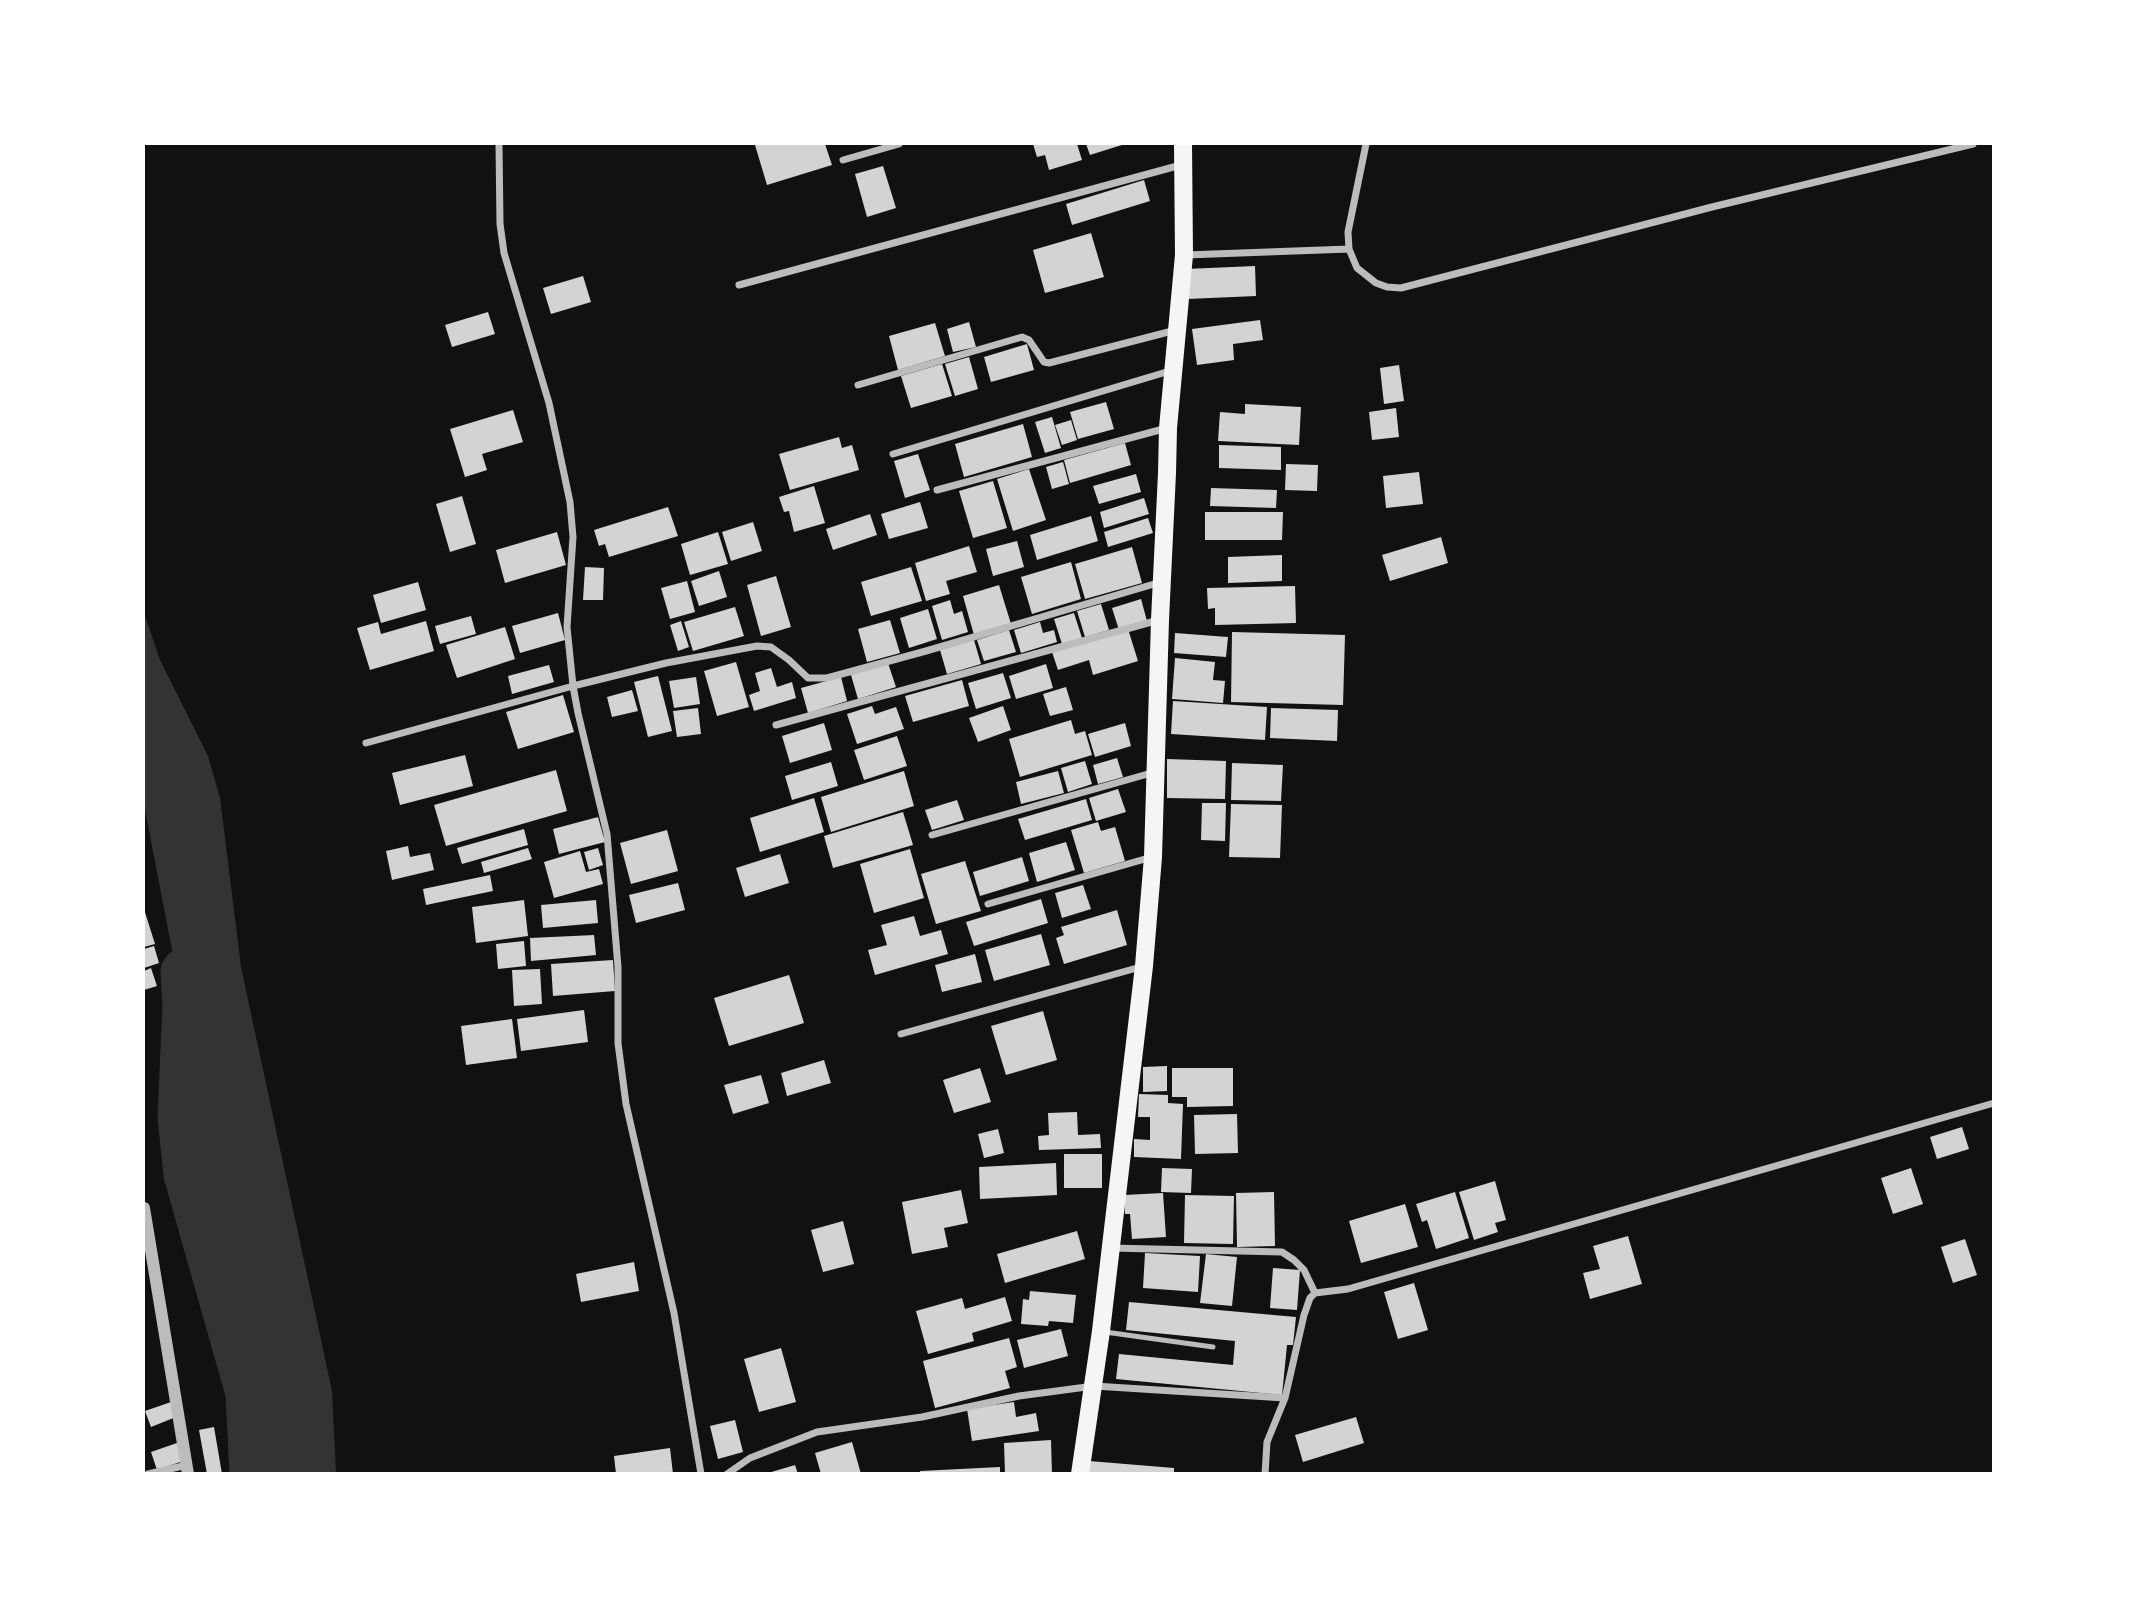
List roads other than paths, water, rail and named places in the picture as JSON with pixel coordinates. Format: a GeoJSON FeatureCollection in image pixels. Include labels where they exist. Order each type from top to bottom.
{"type":"FeatureCollection","features":[{"type":"Feature","properties":{"kind":"main road"},"geometry":{"type":"LineString","coordinates":[[1080,1474],[1111,1248],[1144,966],[1153,857],[1168,428],[1184,255],[1183,144]]}},
{"type":"Feature","properties":{"kind":"street"},"geometry":{"type":"LineString","coordinates":[[499,144],[500,224],[504,253],[549,403],[570,502],[573,537],[567,616],[573,686],[607,834],[618,967],[618,1043],[626,1104],[674,1313],[701,1474]]}},
{"type":"Feature","properties":{"kind":"street"},"geometry":{"type":"LineString","coordinates":[[843,160],[899,144]]}},
{"type":"Feature","properties":{"kind":"street"},"geometry":{"type":"LineString","coordinates":[[1366,144],[1348,232],[1349,249],[1357,268],[1376,283],[1401,288],[1712,207],[1973,144]]}},
{"type":"Feature","properties":{"kind":"street"},"geometry":{"type":"LineString","coordinates":[[739,285],[1182,165]]}},
{"type":"Feature","properties":{"kind":"street"},"geometry":{"type":"LineString","coordinates":[[1184,255],[1349,249]]}},
{"type":"Feature","properties":{"kind":"street"},"geometry":{"type":"LineString","coordinates":[[858,385],[1022,337],[1029,340],[1044,362],[1049,363],[1177,330]]}},
{"type":"Feature","properties":{"kind":"street"},"geometry":{"type":"LineString","coordinates":[[893,454],[1174,370]]}},
{"type":"Feature","properties":{"kind":"street"},"geometry":{"type":"LineString","coordinates":[[937,490],[1168,428]]}},
{"type":"Feature","properties":{"kind":"street"},"geometry":{"type":"LineString","coordinates":[[366,743],[573,686],[666,663],[757,646],[771,647],[808,678],[827,678],[926,652],[1161,582]]}},
{"type":"Feature","properties":{"kind":"street"},"geometry":{"type":"LineString","coordinates":[[776,725],[1160,620]]}},
{"type":"Feature","properties":{"kind":"street"},"geometry":{"type":"LineString","coordinates":[[932,835],[1156,772]]}},
{"type":"Feature","properties":{"kind":"street"},"geometry":{"type":"LineString","coordinates":[[988,904],[1153,857]]}},
{"type":"Feature","properties":{"kind":"street"},"geometry":{"type":"LineString","coordinates":[[901,1034],[1144,966]]}},
{"type":"Feature","properties":{"kind":"street"},"geometry":{"type":"LineString","coordinates":[[1265,1474],[1268,1442],[1285,1398],[1304,1315],[1310,1298],[1315,1293],[1348,1289],[1993,1103]]}},
{"type":"Feature","properties":{"kind":"street"},"geometry":{"type":"LineString","coordinates":[[144,1208],[187,1469],[148,1474]]}},
{"type":"Feature","properties":{"kind":"street"},"geometry":{"type":"LineString","coordinates":[[1111,1248],[1282,1252],[1304,1270],[1315,1293]]}},
{"type":"Feature","properties":{"kind":"street"},"geometry":{"type":"LineString","coordinates":[[727,1474],[750,1458],[817,1432],[922,1417],[1019,1396],[1094,1385],[1285,1398]]}},
{"type":"Feature","properties":{"kind":"lane"},"geometry":{"type":"LineString","coordinates":[[1101,1331],[1213,1347]]}},
{"type":"Feature","properties":{"kind":"waterway"},"geometry":{"type":"LineString","coordinates":[[184,972],[186,1005],[181,1117],[187,1174],[249,1393],[253,1474]]}}]}
